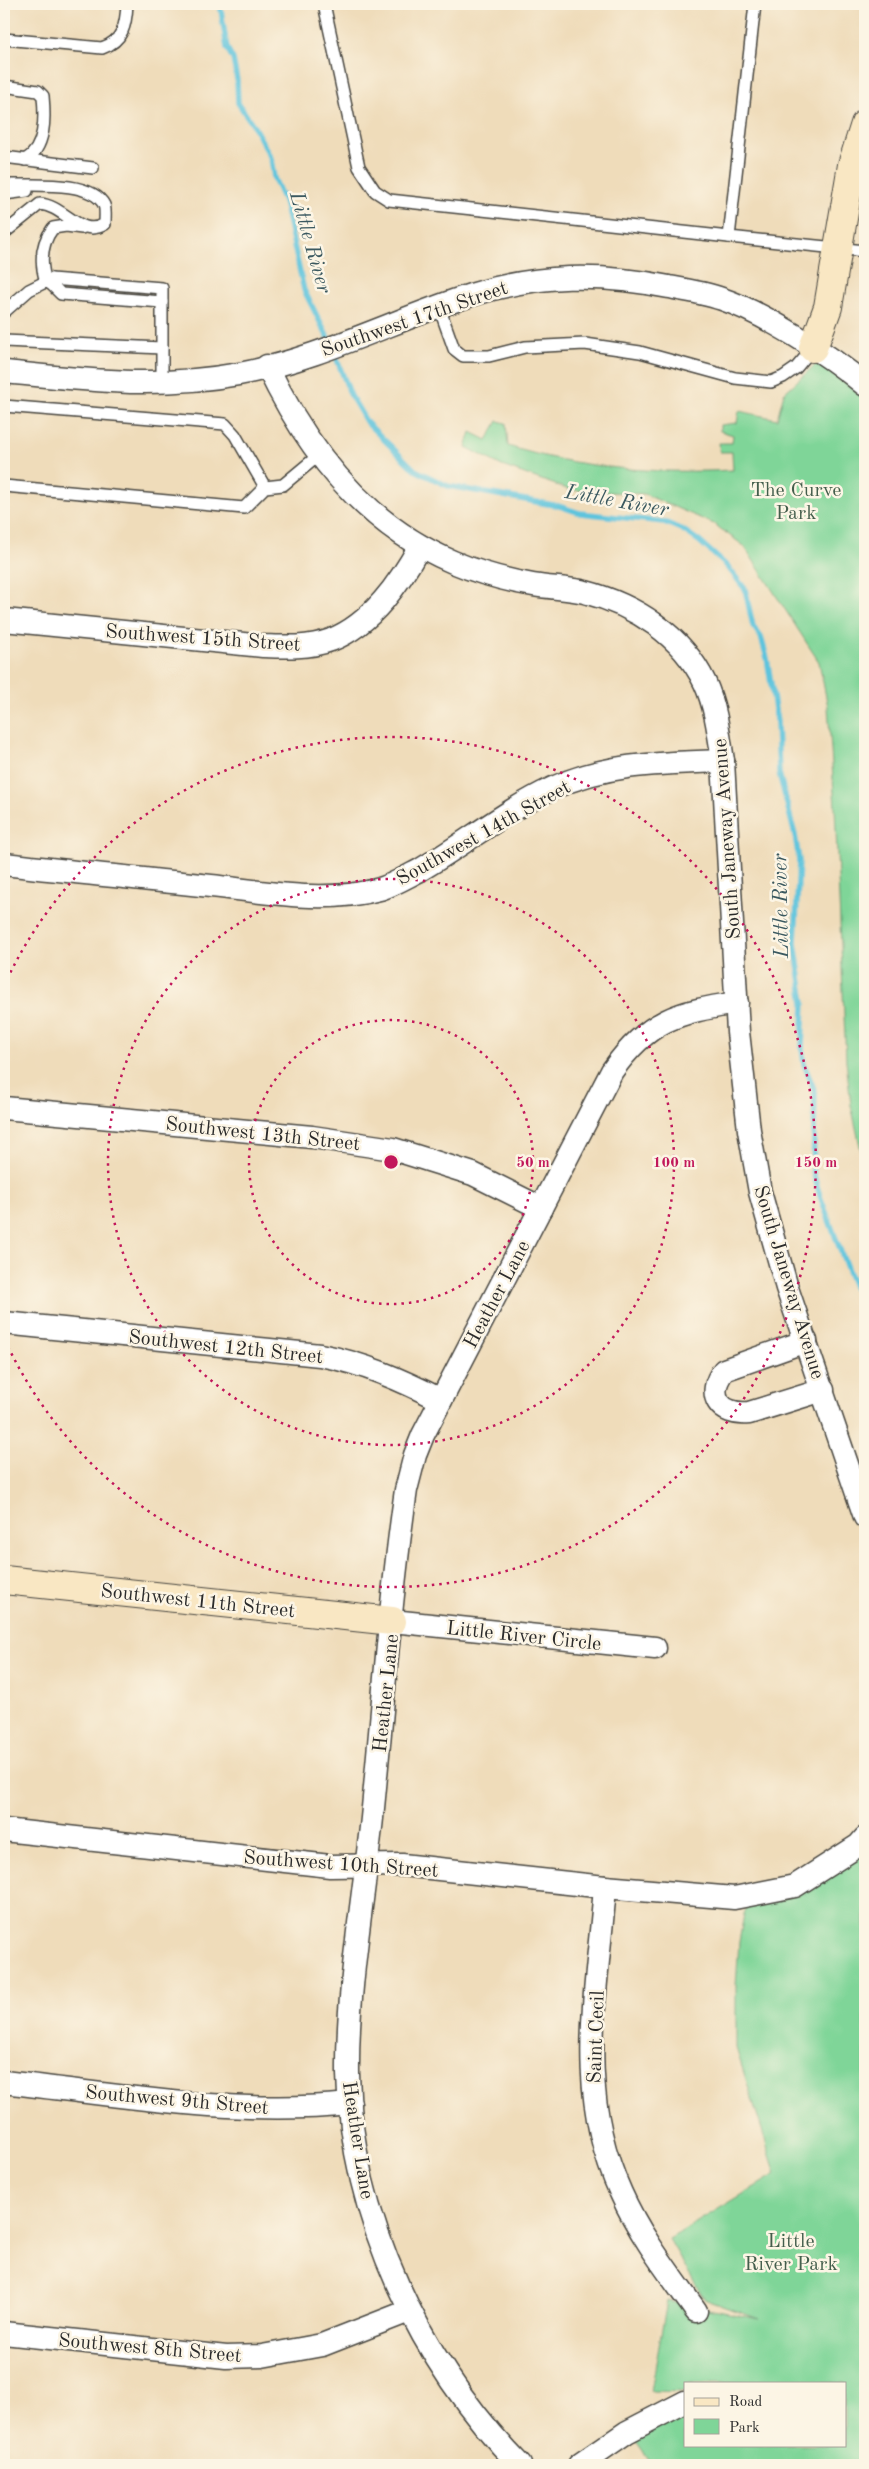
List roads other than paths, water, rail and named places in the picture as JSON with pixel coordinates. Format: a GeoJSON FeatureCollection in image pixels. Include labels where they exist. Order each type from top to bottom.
{"type":"FeatureCollection","features":[{"type":"Feature","properties":{"kind":"street"},"geometry":{"type":"LineString","coordinates":[[813,348],[852,250],[843,208],[852,164],[865,124]]}},
{"type":"Feature","properties":{"kind":"street","name":"Southwest 17th Street"},"geometry":{"type":"LineString","coordinates":[[4,372],[127,384],[162,383],[239,374],[308,354],[439,307],[515,283],[567,276],[649,283],[722,299],[767,320],[846,369],[865,385]]}},
{"type":"Feature","properties":{"kind":"street","name":"South Janeway Avenue"},"geometry":{"type":"LineString","coordinates":[[267,366],[284,402],[319,455],[354,496],[420,546],[484,574],[532,585],[584,592],[626,606],[642,614],[680,646],[705,684],[718,728],[723,761],[737,1003],[749,1130],[760,1192],[787,1288],[865,1517]]}},
{"type":"Feature","properties":{"kind":"street","name":"Southwest 15th Street"},"geometry":{"type":"LineString","coordinates":[[4,620],[262,646],[290,648],[312,645],[332,639],[378,607],[420,546]]}},
{"type":"Feature","properties":{"kind":"street","name":"Southwest 14th Street"},"geometry":{"type":"LineString","coordinates":[[4,864],[291,895],[343,896],[380,889],[413,874],[552,788],[582,777],[607,770],[643,765],[723,761]]}},
{"type":"Feature","properties":{"kind":"street","name":"Heather Lane"},"geometry":{"type":"LineString","coordinates":[[520,2465],[469,2407],[446,2374],[409,2311],[385,2254],[372,2215],[363,2178],[350,2104],[350,2023],[403,1511],[410,1470],[423,1435],[612,1070],[628,1049],[643,1034],[684,1012],[737,1003]]}},
{"type":"Feature","properties":{"kind":"street","name":"Southwest 13th Street"},"geometry":{"type":"LineString","coordinates":[[4,1108],[312,1137],[393,1149],[473,1174],[541,1208]]}},
{"type":"Feature","properties":{"kind":"street","name":"Southwest 12th Street"},"geometry":{"type":"LineString","coordinates":[[4,1323],[320,1355],[343,1359],[407,1382],[441,1400]]}},
{"type":"Feature","properties":{"kind":"street"},"geometry":{"type":"LineString","coordinates":[[806,1341],[724,1370],[718,1378],[717,1398],[721,1407],[728,1412],[739,1414],[749,1413],[823,1390]]}},
{"type":"Feature","properties":{"kind":"street","name":"Southwest 11th Street"},"geometry":{"type":"LineString","coordinates":[[4,1580],[392,1621]]}},
{"type":"Feature","properties":{"kind":"street","name":"Little River Circle"},"geometry":{"type":"LineString","coordinates":[[392,1621],[656,1648]]}},
{"type":"Feature","properties":{"kind":"street","name":"Southwest 10th Street"},"geometry":{"type":"LineString","coordinates":[[4,1830],[330,1866],[402,1865],[605,1887],[734,1898],[795,1886],[859,1845],[865,1838]]}},
{"type":"Feature","properties":{"kind":"street","name":"Saint Cecil"},"geometry":{"type":"LineString","coordinates":[[605,1887],[591,2037],[592,2090],[599,2127],[608,2161],[629,2209],[657,2256],[696,2311]]}},
{"type":"Feature","properties":{"kind":"street","name":"Southwest 9th Street"},"geometry":{"type":"LineString","coordinates":[[4,2082],[246,2108],[314,2108],[350,2104]]}},
{"type":"Feature","properties":{"kind":"street","name":"Southwest 8th Street"},"geometry":{"type":"LineString","coordinates":[[4,2333],[226,2357],[262,2356],[322,2346],[409,2311]]}},
{"type":"Feature","properties":{"kind":"street"},"geometry":{"type":"LineString","coordinates":[[579,2465],[627,2432],[684,2403]]}},
{"type":"Feature","properties":{"kind":"lane"},"geometry":{"type":"LineString","coordinates":[[4,39],[102,48],[114,44],[122,32],[127,18],[128,4]]}},
{"type":"Feature","properties":{"kind":"lane"},"geometry":{"type":"LineString","coordinates":[[324,4],[359,167],[375,190],[389,200],[852,250]]}},
{"type":"Feature","properties":{"kind":"lane"},"geometry":{"type":"LineString","coordinates":[[729,237],[755,4]]}},
{"type":"Feature","properties":{"kind":"lane"},"geometry":{"type":"LineString","coordinates":[[4,86],[38,91],[43,96],[44,109],[40,144],[34,155],[25,160]]}},
{"type":"Feature","properties":{"kind":"lane"},"geometry":{"type":"LineString","coordinates":[[4,157],[93,168]]}},
{"type":"Feature","properties":{"kind":"lane"},"geometry":{"type":"LineString","coordinates":[[4,185],[78,189],[95,194],[104,205],[105,224],[96,229],[66,226],[53,228],[45,238],[41,265],[49,282],[61,294],[162,302]]}},
{"type":"Feature","properties":{"kind":"lane"},"geometry":{"type":"LineString","coordinates":[[4,194],[59,187]]}},
{"type":"Feature","properties":{"kind":"lane"},"geometry":{"type":"LineString","coordinates":[[4,202],[34,190]]}},
{"type":"Feature","properties":{"kind":"lane"},"geometry":{"type":"LineString","coordinates":[[4,233],[40,204],[50,205],[83,228]]}},
{"type":"Feature","properties":{"kind":"lane"},"geometry":{"type":"LineString","coordinates":[[4,312],[29,290],[49,282],[162,288],[162,383]]}},
{"type":"Feature","properties":{"kind":"lane"},"geometry":{"type":"LineString","coordinates":[[439,307],[454,349],[463,356],[489,356],[525,346],[586,344],[640,352],[735,378],[771,382],[783,378],[796,368],[813,348]]}},
{"type":"Feature","properties":{"kind":"lane"},"geometry":{"type":"LineString","coordinates":[[4,341],[162,348]]}},
{"type":"Feature","properties":{"kind":"lane"},"geometry":{"type":"LineString","coordinates":[[4,406],[225,424],[235,435],[265,487]]}},
{"type":"Feature","properties":{"kind":"lane"},"geometry":{"type":"LineString","coordinates":[[4,486],[244,508],[265,487],[283,485],[319,455]]}},
{"type":"Feature","properties":{"kind":"waterway","name":"Little River"},"geometry":{"type":"LineString","coordinates":[[220,4],[227,48],[233,59],[237,80],[238,103],[253,125],[271,158],[274,178],[284,201],[304,290],[331,344]]}},
{"type":"Feature","properties":{"kind":"waterway","name":"Little River"},"geometry":{"type":"LineString","coordinates":[[334,352],[351,396],[367,423],[415,470],[448,486],[559,506],[580,513],[664,522],[683,530],[699,541],[727,566],[745,589],[753,626],[761,637],[767,658],[777,722],[779,773],[795,835],[799,860],[795,943],[804,1003],[802,1048],[804,1064],[815,1092],[813,1172],[820,1196],[865,1316]]}},
{"type":"Feature","properties":{"kind":"park label","name":"The Curve Park"},"geometry":{"type":"Point","coordinates":[796,500]}},
{"type":"Feature","properties":{"kind":"park label","name":"Little River Park"},"geometry":{"type":"Point","coordinates":[791,2252]}}]}
